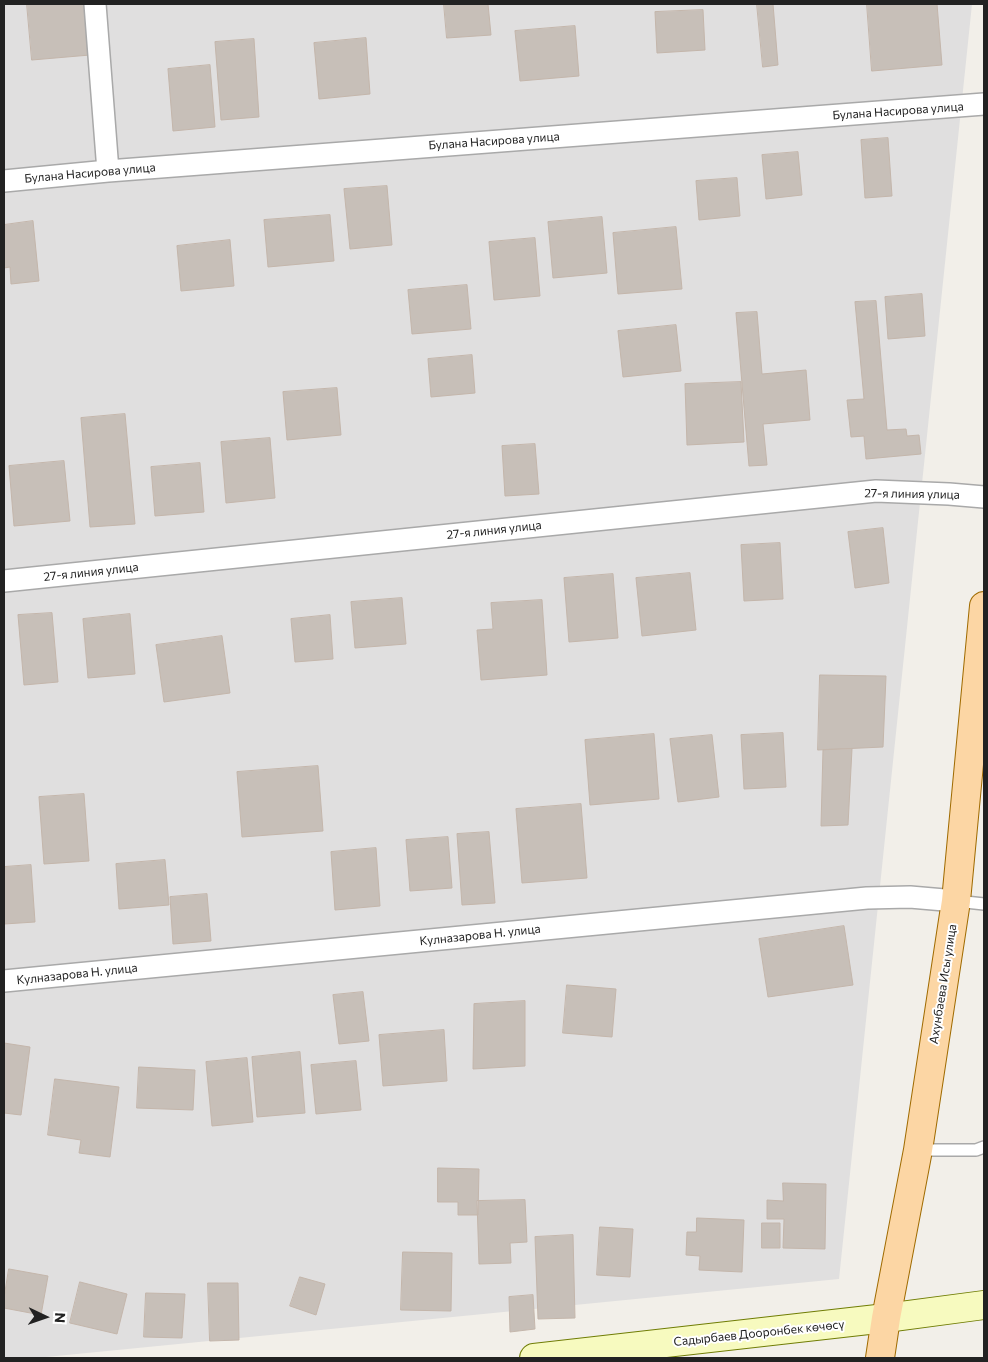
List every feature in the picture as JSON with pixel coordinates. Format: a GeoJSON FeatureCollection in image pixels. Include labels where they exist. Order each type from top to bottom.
{"type":"FeatureCollection","features":[{"type":"Feature","properties":{"kind":"main road","name":"Ахунбаева Исы улица"},"geometry":{"type":"LineString","coordinates":[[880,1358],[918,1150],[956,901],[984,606]]}},
{"type":"Feature","properties":{"kind":"main road","name":"Садырбаев Дооронбек көчөсү"},"geometry":{"type":"LineString","coordinates":[[534,1358],[984,1305]]}},
{"type":"Feature","properties":{"kind":"street"},"geometry":{"type":"LineString","coordinates":[[95,4],[108,170]]}},
{"type":"Feature","properties":{"kind":"street","name":"Булана Насирова улица"},"geometry":{"type":"LineString","coordinates":[[4,181],[108,170],[984,104]]}},
{"type":"Feature","properties":{"kind":"street","name":"27-я линия улица"},"geometry":{"type":"LineString","coordinates":[[4,580],[876,491],[984,497]]}},
{"type":"Feature","properties":{"kind":"street","name":"Кулназарова Н. улица"},"geometry":{"type":"LineString","coordinates":[[4,981],[867,898],[910,897],[956,901]]}},
{"type":"Feature","properties":{"kind":"lane"},"geometry":{"type":"LineString","coordinates":[[956,901],[984,904]]}},
{"type":"Feature","properties":{"kind":"lane"},"geometry":{"type":"LineString","coordinates":[[918,1150],[976,1150],[984,1147]]}},
{"type":"Feature","properties":{"kind":"shaded area"},"geometry":{"type":"Polygon","coordinates":[[[4,4],[972,4],[839,1279],[36,1358],[4,1358],[4,4]]]}},
{"type":"Feature","properties":{"kind":"building"},"geometry":{"type":"Polygon","coordinates":[[[27,4],[86,4],[90,55],[32,60],[27,4]]]}},
{"type":"Feature","properties":{"kind":"building"},"geometry":{"type":"Polygon","coordinates":[[[444,4],[488,4],[491,35],[447,38],[444,4]]]}},
{"type":"Feature","properties":{"kind":"building"},"geometry":{"type":"Polygon","coordinates":[[[757,4],[773,4],[778,65],[763,67],[757,4]]]}},
{"type":"Feature","properties":{"kind":"building"},"geometry":{"type":"Polygon","coordinates":[[[867,4],[937,4],[942,65],[872,71],[867,4]]]}},
{"type":"Feature","properties":{"kind":"building"},"geometry":{"type":"Polygon","coordinates":[[[703,10],[705,50],[657,53],[655,12],[703,10]]]}},
{"type":"Feature","properties":{"kind":"building"},"geometry":{"type":"Polygon","coordinates":[[[575,26],[579,76],[520,81],[515,31],[575,26]]]}},
{"type":"Feature","properties":{"kind":"building"},"geometry":{"type":"Polygon","coordinates":[[[366,38],[370,94],[319,99],[314,43],[366,38]]]}},
{"type":"Feature","properties":{"kind":"building"},"geometry":{"type":"Polygon","coordinates":[[[254,39],[259,117],[221,120],[215,42],[254,39]]]}},
{"type":"Feature","properties":{"kind":"building"},"geometry":{"type":"Polygon","coordinates":[[[210,65],[215,127],[173,131],[168,69],[210,65]]]}},
{"type":"Feature","properties":{"kind":"building"},"geometry":{"type":"Polygon","coordinates":[[[888,138],[892,196],[865,198],[861,140],[888,138]]]}},
{"type":"Feature","properties":{"kind":"building"},"geometry":{"type":"Polygon","coordinates":[[[798,152],[802,195],[766,199],[762,155],[798,152]]]}},
{"type":"Feature","properties":{"kind":"building"},"geometry":{"type":"Polygon","coordinates":[[[737,178],[740,216],[699,220],[696,181],[737,178]]]}},
{"type":"Feature","properties":{"kind":"building"},"geometry":{"type":"Polygon","coordinates":[[[387,186],[392,245],[350,249],[344,189],[387,186]]]}},
{"type":"Feature","properties":{"kind":"building"},"geometry":{"type":"Polygon","coordinates":[[[330,215],[334,261],[268,267],[264,220],[330,215]]]}},
{"type":"Feature","properties":{"kind":"building"},"geometry":{"type":"Polygon","coordinates":[[[602,217],[607,273],[553,278],[548,222],[602,217]]]}},
{"type":"Feature","properties":{"kind":"building"},"geometry":{"type":"Polygon","coordinates":[[[33,221],[39,281],[11,284],[10,267],[4,268],[4,225],[33,221]]]}},
{"type":"Feature","properties":{"kind":"building"},"geometry":{"type":"Polygon","coordinates":[[[676,227],[682,289],[618,294],[613,233],[676,227]]]}},
{"type":"Feature","properties":{"kind":"building"},"geometry":{"type":"Polygon","coordinates":[[[535,238],[540,296],[494,300],[489,242],[535,238]]]}},
{"type":"Feature","properties":{"kind":"building"},"geometry":{"type":"Polygon","coordinates":[[[230,240],[234,286],[181,291],[177,246],[230,240]]]}},
{"type":"Feature","properties":{"kind":"building"},"geometry":{"type":"Polygon","coordinates":[[[467,285],[471,329],[412,334],[408,290],[467,285]]]}},
{"type":"Feature","properties":{"kind":"building"},"geometry":{"type":"Polygon","coordinates":[[[922,294],[925,336],[888,339],[885,297],[922,294]]]}},
{"type":"Feature","properties":{"kind":"building"},"geometry":{"type":"Polygon","coordinates":[[[876,301],[887,430],[906,429],[907,436],[919,435],[921,454],[866,459],[864,436],[851,437],[847,400],[864,399],[855,302],[876,301]]]}},
{"type":"Feature","properties":{"kind":"building"},"geometry":{"type":"Polygon","coordinates":[[[757,312],[762,374],[806,370],[810,420],[763,424],[767,465],[749,466],[736,313],[757,312]]]}},
{"type":"Feature","properties":{"kind":"building"},"geometry":{"type":"Polygon","coordinates":[[[676,325],[681,371],[623,377],[618,331],[676,325]]]}},
{"type":"Feature","properties":{"kind":"building"},"geometry":{"type":"Polygon","coordinates":[[[472,355],[475,393],[431,397],[428,359],[472,355]]]}},
{"type":"Feature","properties":{"kind":"building"},"geometry":{"type":"Polygon","coordinates":[[[741,382],[744,442],[687,445],[685,384],[741,382]]]}},
{"type":"Feature","properties":{"kind":"building"},"geometry":{"type":"Polygon","coordinates":[[[337,388],[341,435],[287,440],[283,392],[337,388]]]}},
{"type":"Feature","properties":{"kind":"building"},"geometry":{"type":"Polygon","coordinates":[[[125,414],[135,524],[90,527],[81,418],[125,414]]]}},
{"type":"Feature","properties":{"kind":"building"},"geometry":{"type":"Polygon","coordinates":[[[270,438],[275,498],[226,503],[221,442],[270,438]]]}},
{"type":"Feature","properties":{"kind":"building"},"geometry":{"type":"Polygon","coordinates":[[[535,444],[539,494],[505,496],[502,446],[535,444]]]}},
{"type":"Feature","properties":{"kind":"building"},"geometry":{"type":"Polygon","coordinates":[[[64,461],[70,521],[14,526],[9,466],[64,461]]]}},
{"type":"Feature","properties":{"kind":"building"},"geometry":{"type":"Polygon","coordinates":[[[200,463],[204,512],[155,516],[151,467],[200,463]]]}},
{"type":"Feature","properties":{"kind":"building"},"geometry":{"type":"Polygon","coordinates":[[[883,528],[889,583],[855,588],[848,532],[883,528]]]}},
{"type":"Feature","properties":{"kind":"building"},"geometry":{"type":"Polygon","coordinates":[[[780,543],[783,599],[744,601],[741,545],[780,543]]]}},
{"type":"Feature","properties":{"kind":"building"},"geometry":{"type":"Polygon","coordinates":[[[690,573],[696,630],[642,636],[636,578],[690,573]]]}},
{"type":"Feature","properties":{"kind":"building"},"geometry":{"type":"Polygon","coordinates":[[[613,574],[618,638],[569,642],[564,578],[613,574]]]}},
{"type":"Feature","properties":{"kind":"building"},"geometry":{"type":"Polygon","coordinates":[[[402,598],[406,644],[355,648],[351,602],[402,598]]]}},
{"type":"Feature","properties":{"kind":"building"},"geometry":{"type":"Polygon","coordinates":[[[542,600],[547,675],[481,680],[477,630],[493,629],[491,603],[542,600]]]}},
{"type":"Feature","properties":{"kind":"building"},"geometry":{"type":"Polygon","coordinates":[[[52,613],[58,682],[24,685],[18,615],[52,613]]]}},
{"type":"Feature","properties":{"kind":"building"},"geometry":{"type":"Polygon","coordinates":[[[130,614],[135,674],[88,678],[83,619],[130,614]]]}},
{"type":"Feature","properties":{"kind":"building"},"geometry":{"type":"Polygon","coordinates":[[[330,615],[333,659],[295,662],[291,619],[330,615]]]}},
{"type":"Feature","properties":{"kind":"building"},"geometry":{"type":"Polygon","coordinates":[[[222,636],[230,693],[164,702],[156,645],[222,636]]]}},
{"type":"Feature","properties":{"kind":"building"},"geometry":{"type":"Polygon","coordinates":[[[820,675],[886,676],[883,747],[818,750],[820,675]]]}},
{"type":"Feature","properties":{"kind":"building"},"geometry":{"type":"Polygon","coordinates":[[[783,733],[786,787],[744,789],[741,735],[783,733]]]}},
{"type":"Feature","properties":{"kind":"building"},"geometry":{"type":"Polygon","coordinates":[[[654,734],[659,799],[590,805],[585,740],[654,734]]]}},
{"type":"Feature","properties":{"kind":"building"},"geometry":{"type":"Polygon","coordinates":[[[712,735],[719,797],[678,802],[670,739],[712,735]]]}},
{"type":"Feature","properties":{"kind":"building"},"geometry":{"type":"Polygon","coordinates":[[[852,749],[848,825],[821,826],[823,750],[852,749]]]}},
{"type":"Feature","properties":{"kind":"building"},"geometry":{"type":"Polygon","coordinates":[[[318,766],[323,831],[242,837],[237,772],[318,766]]]}},
{"type":"Feature","properties":{"kind":"building"},"geometry":{"type":"Polygon","coordinates":[[[84,794],[89,861],[44,864],[39,797],[84,794]]]}},
{"type":"Feature","properties":{"kind":"building"},"geometry":{"type":"Polygon","coordinates":[[[581,804],[587,878],[522,883],[516,809],[581,804]]]}},
{"type":"Feature","properties":{"kind":"building"},"geometry":{"type":"Polygon","coordinates":[[[489,832],[495,903],[462,905],[457,834],[489,832]]]}},
{"type":"Feature","properties":{"kind":"building"},"geometry":{"type":"Polygon","coordinates":[[[448,837],[452,888],[410,891],[406,840],[448,837]]]}},
{"type":"Feature","properties":{"kind":"building"},"geometry":{"type":"Polygon","coordinates":[[[376,848],[380,906],[335,910],[331,852],[376,848]]]}},
{"type":"Feature","properties":{"kind":"building"},"geometry":{"type":"Polygon","coordinates":[[[165,860],[169,905],[119,909],[116,864],[165,860]]]}},
{"type":"Feature","properties":{"kind":"building"},"geometry":{"type":"Polygon","coordinates":[[[31,865],[35,922],[4,924],[4,867],[31,865]]]}},
{"type":"Feature","properties":{"kind":"building"},"geometry":{"type":"Polygon","coordinates":[[[207,894],[211,941],[173,944],[170,897],[207,894]]]}},
{"type":"Feature","properties":{"kind":"building"},"geometry":{"type":"Polygon","coordinates":[[[844,926],[853,985],[768,997],[759,939],[844,926]]]}},
{"type":"Feature","properties":{"kind":"building"},"geometry":{"type":"Polygon","coordinates":[[[567,985],[616,989],[612,1037],[563,1033],[567,985]]]}},
{"type":"Feature","properties":{"kind":"building"},"geometry":{"type":"Polygon","coordinates":[[[363,992],[369,1041],[339,1044],[333,995],[363,992]]]}},
{"type":"Feature","properties":{"kind":"building"},"geometry":{"type":"Polygon","coordinates":[[[525,1001],[525,1066],[473,1069],[474,1004],[525,1001]]]}},
{"type":"Feature","properties":{"kind":"building"},"geometry":{"type":"Polygon","coordinates":[[[444,1030],[447,1081],[383,1086],[379,1035],[444,1030]]]}},
{"type":"Feature","properties":{"kind":"building"},"geometry":{"type":"Polygon","coordinates":[[[4,1043],[30,1047],[21,1115],[4,1113],[4,1043]]]}},
{"type":"Feature","properties":{"kind":"building"},"geometry":{"type":"Polygon","coordinates":[[[300,1052],[305,1113],[257,1117],[252,1057],[300,1052]]]}},
{"type":"Feature","properties":{"kind":"building"},"geometry":{"type":"Polygon","coordinates":[[[247,1058],[253,1122],[212,1126],[206,1062],[247,1058]]]}},
{"type":"Feature","properties":{"kind":"building"},"geometry":{"type":"Polygon","coordinates":[[[356,1061],[361,1110],[316,1114],[311,1065],[356,1061]]]}},
{"type":"Feature","properties":{"kind":"building"},"geometry":{"type":"Polygon","coordinates":[[[139,1067],[195,1070],[193,1110],[137,1108],[139,1067]]]}},
{"type":"Feature","properties":{"kind":"building"},"geometry":{"type":"Polygon","coordinates":[[[55,1079],[119,1087],[110,1157],[79,1153],[81,1140],[48,1135],[55,1079]]]}},
{"type":"Feature","properties":{"kind":"building"},"geometry":{"type":"Polygon","coordinates":[[[438,1168],[479,1169],[478,1215],[458,1215],[458,1202],[438,1202],[438,1168]]]}},
{"type":"Feature","properties":{"kind":"building"},"geometry":{"type":"Polygon","coordinates":[[[783,1183],[826,1184],[825,1249],[783,1248],[784,1219],[767,1219],[767,1200],[783,1201],[783,1183]]]}},
{"type":"Feature","properties":{"kind":"building"},"geometry":{"type":"Polygon","coordinates":[[[525,1200],[527,1242],[510,1243],[511,1263],[479,1264],[477,1201],[525,1200]]]}},
{"type":"Feature","properties":{"kind":"building"},"geometry":{"type":"Polygon","coordinates":[[[697,1218],[744,1220],[742,1272],[699,1270],[700,1256],[686,1255],[687,1232],[696,1232],[697,1218]]]}},
{"type":"Feature","properties":{"kind":"building"},"geometry":{"type":"Polygon","coordinates":[[[762,1223],[780,1223],[780,1248],[762,1248],[762,1223]]]}},
{"type":"Feature","properties":{"kind":"building"},"geometry":{"type":"Polygon","coordinates":[[[600,1227],[633,1229],[630,1277],[597,1275],[600,1227]]]}},
{"type":"Feature","properties":{"kind":"building"},"geometry":{"type":"Polygon","coordinates":[[[573,1235],[575,1318],[538,1319],[535,1237],[573,1235]]]}},
{"type":"Feature","properties":{"kind":"building"},"geometry":{"type":"Polygon","coordinates":[[[403,1252],[452,1253],[451,1311],[401,1310],[403,1252]]]}},
{"type":"Feature","properties":{"kind":"building"},"geometry":{"type":"Polygon","coordinates":[[[9,1269],[48,1276],[41,1315],[4,1308],[9,1269]]]}},
{"type":"Feature","properties":{"kind":"building"},"geometry":{"type":"Polygon","coordinates":[[[300,1277],[325,1284],[316,1315],[290,1306],[300,1277]]]}},
{"type":"Feature","properties":{"kind":"building"},"geometry":{"type":"Polygon","coordinates":[[[80,1282],[127,1294],[117,1334],[70,1323],[80,1282]]]}},
{"type":"Feature","properties":{"kind":"building"},"geometry":{"type":"Polygon","coordinates":[[[208,1283],[238,1283],[239,1340],[210,1341],[208,1283]]]}},
{"type":"Feature","properties":{"kind":"building"},"geometry":{"type":"Polygon","coordinates":[[[146,1293],[185,1294],[182,1338],[144,1337],[146,1293]]]}},
{"type":"Feature","properties":{"kind":"building"},"geometry":{"type":"Polygon","coordinates":[[[533,1295],[535,1329],[510,1332],[509,1297],[533,1295]]]}}]}
